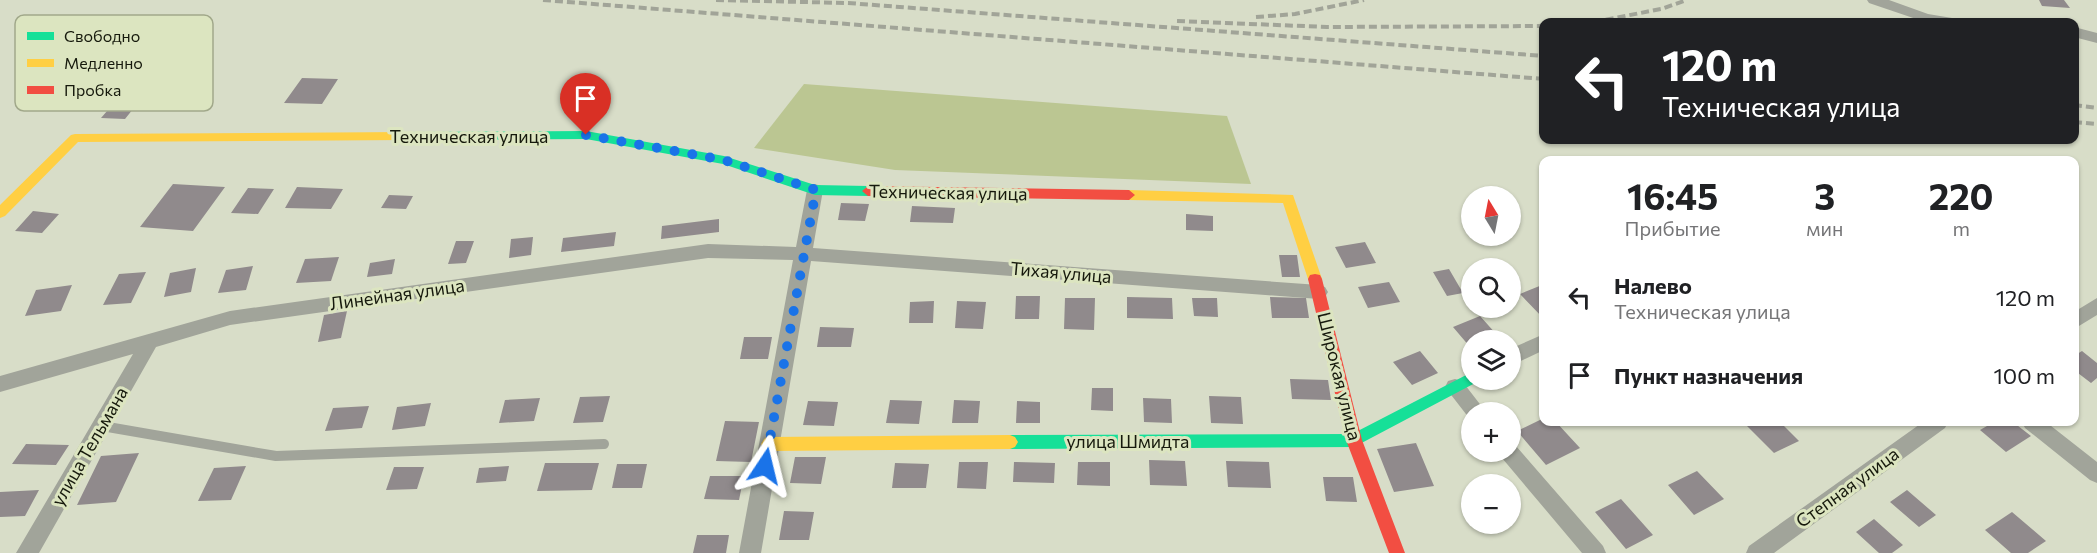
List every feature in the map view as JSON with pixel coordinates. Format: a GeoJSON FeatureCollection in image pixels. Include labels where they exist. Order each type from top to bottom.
{"type":"FeatureCollection","features":[{"type":"Feature","properties":{"kind":"street"},"geometry":{"type":"LineString","coordinates":[[1874,0],[1926,18]]}},
{"type":"Feature","properties":{"kind":"street"},"geometry":{"type":"LineString","coordinates":[[2079,33],[2097,38]]}},
{"type":"Feature","properties":{"kind":"street","name":"Техническая улица"},"geometry":{"type":"LineString","coordinates":[[0,213],[75,138],[586,135],[724,160],[816,190],[1287,198]]}},
{"type":"Feature","properties":{"kind":"street"},"geometry":{"type":"LineString","coordinates":[[750,553],[816,190]]}},
{"type":"Feature","properties":{"kind":"street","name":"Широкая улица"},"geometry":{"type":"LineString","coordinates":[[1287,198],[1319,292],[1354,440],[1397,553]]}},
{"type":"Feature","properties":{"kind":"street","name":"Линейная улица"},"geometry":{"type":"LineString","coordinates":[[0,384],[230,318],[708,251],[803,254]]}},
{"type":"Feature","properties":{"kind":"street","name":"Тихая улица"},"geometry":{"type":"LineString","coordinates":[[803,254],[1319,292]]}},
{"type":"Feature","properties":{"kind":"street"},"geometry":{"type":"LineString","coordinates":[[2079,318],[2097,305]]}},
{"type":"Feature","properties":{"kind":"street","name":"улица Тельмана"},"geometry":{"type":"LineString","coordinates":[[27,553],[151,339]]}},
{"type":"Feature","properties":{"kind":"street"},"geometry":{"type":"LineString","coordinates":[[1521,352],[1539,344]]}},
{"type":"Feature","properties":{"kind":"street","name":"улица Шмидта"},"geometry":{"type":"LineString","coordinates":[[769,444],[1354,440],[1461,384]]}},
{"type":"Feature","properties":{"kind":"street","name":"Степная улица"},"geometry":{"type":"LineString","coordinates":[[1757,553],[1932,426]]}},
{"type":"Feature","properties":{"kind":"street"},"geometry":{"type":"LineString","coordinates":[[2037,426],[2097,474]]}},
{"type":"Feature","properties":{"kind":"street"},"geometry":{"type":"LineString","coordinates":[[1518,462],[1595,553]]}},
{"type":"Feature","properties":{"kind":"lane"},"geometry":{"type":"LineString","coordinates":[[102,426],[276,456],[604,444]]}},
{"type":"Feature","properties":{"kind":"green space"},"geometry":{"type":"Polygon","coordinates":[[[804,84],[1227,116],[1251,184],[895,170],[754,148],[804,84]]]}},
{"type":"Feature","properties":{"kind":"building"},"geometry":{"type":"Polygon","coordinates":[[[2039,0],[2064,0],[2070,8],[2042,6],[2039,0]]]}},
{"type":"Feature","properties":{"kind":"building"},"geometry":{"type":"Polygon","coordinates":[[[302,78],[338,79],[322,104],[284,103],[302,78]]]}},
{"type":"Feature","properties":{"kind":"building"},"geometry":{"type":"Polygon","coordinates":[[[107,111],[131,111],[125,119],[101,118],[107,111]]]}},
{"type":"Feature","properties":{"kind":"building"},"geometry":{"type":"Polygon","coordinates":[[[173,184],[225,187],[193,231],[140,227],[173,184]]]}},
{"type":"Feature","properties":{"kind":"building"},"geometry":{"type":"Polygon","coordinates":[[[297,187],[343,189],[331,209],[285,208],[297,187]]]}},
{"type":"Feature","properties":{"kind":"building"},"geometry":{"type":"Polygon","coordinates":[[[248,188],[274,189],[258,214],[231,213],[248,188]]]}},
{"type":"Feature","properties":{"kind":"building"},"geometry":{"type":"Polygon","coordinates":[[[389,195],[413,196],[406,209],[381,208],[389,195]]]}},
{"type":"Feature","properties":{"kind":"building"},"geometry":{"type":"Polygon","coordinates":[[[841,203],[869,204],[865,221],[838,220],[841,203]]]}},
{"type":"Feature","properties":{"kind":"building"},"geometry":{"type":"Polygon","coordinates":[[[912,206],[955,208],[953,223],[910,222],[912,206]]]}},
{"type":"Feature","properties":{"kind":"building"},"geometry":{"type":"Polygon","coordinates":[[[33,211],[59,214],[42,233],[15,231],[33,211]]]}},
{"type":"Feature","properties":{"kind":"building"},"geometry":{"type":"Polygon","coordinates":[[[1186,214],[1213,216],[1213,231],[1186,230],[1186,214]]]}},
{"type":"Feature","properties":{"kind":"building"},"geometry":{"type":"Polygon","coordinates":[[[719,219],[719,232],[661,239],[662,226],[719,219]]]}},
{"type":"Feature","properties":{"kind":"building"},"geometry":{"type":"Polygon","coordinates":[[[616,232],[614,246],[561,252],[563,238],[616,232]]]}},
{"type":"Feature","properties":{"kind":"building"},"geometry":{"type":"Polygon","coordinates":[[[533,237],[531,255],[509,258],[511,239],[533,237]]]}},
{"type":"Feature","properties":{"kind":"building"},"geometry":{"type":"Polygon","coordinates":[[[456,241],[474,241],[466,263],[448,264],[456,241]]]}},
{"type":"Feature","properties":{"kind":"building"},"geometry":{"type":"Polygon","coordinates":[[[1365,242],[1376,263],[1346,268],[1335,247],[1365,242]]]}},
{"type":"Feature","properties":{"kind":"building"},"geometry":{"type":"Polygon","coordinates":[[[1279,255],[1297,255],[1300,277],[1282,277],[1279,255]]]}},
{"type":"Feature","properties":{"kind":"building"},"geometry":{"type":"Polygon","coordinates":[[[339,257],[331,281],[296,283],[305,259],[339,257]]]}},
{"type":"Feature","properties":{"kind":"building"},"geometry":{"type":"Polygon","coordinates":[[[395,259],[392,274],[367,277],[370,263],[395,259]]]}},
{"type":"Feature","properties":{"kind":"building"},"geometry":{"type":"Polygon","coordinates":[[[253,266],[246,290],[218,293],[226,270],[253,266]]]}},
{"type":"Feature","properties":{"kind":"building"},"geometry":{"type":"Polygon","coordinates":[[[196,268],[191,292],[164,297],[170,273],[196,268]]]}},
{"type":"Feature","properties":{"kind":"building"},"geometry":{"type":"Polygon","coordinates":[[[1449,269],[1461,293],[1447,296],[1433,272],[1449,269]]]}},
{"type":"Feature","properties":{"kind":"building"},"geometry":{"type":"Polygon","coordinates":[[[146,272],[131,303],[103,305],[119,274],[146,272]]]}},
{"type":"Feature","properties":{"kind":"building"},"geometry":{"type":"Polygon","coordinates":[[[1389,282],[1400,302],[1368,308],[1358,287],[1389,282]]]}},
{"type":"Feature","properties":{"kind":"building"},"geometry":{"type":"Polygon","coordinates":[[[72,285],[61,311],[25,316],[36,290],[72,285]]]}},
{"type":"Feature","properties":{"kind":"building"},"geometry":{"type":"Polygon","coordinates":[[[1539,286],[1539,314],[1521,294],[1539,286]]]}},
{"type":"Feature","properties":{"kind":"building"},"geometry":{"type":"Polygon","coordinates":[[[1016,296],[1040,296],[1039,319],[1015,319],[1016,296]]]}},
{"type":"Feature","properties":{"kind":"building"},"geometry":{"type":"Polygon","coordinates":[[[1127,297],[1172,298],[1173,319],[1127,318],[1127,297]]]}},
{"type":"Feature","properties":{"kind":"building"},"geometry":{"type":"Polygon","coordinates":[[[1270,297],[1306,298],[1309,318],[1272,318],[1270,297]]]}},
{"type":"Feature","properties":{"kind":"building"},"geometry":{"type":"Polygon","coordinates":[[[1065,298],[1095,298],[1094,330],[1064,329],[1065,298]]]}},
{"type":"Feature","properties":{"kind":"building"},"geometry":{"type":"Polygon","coordinates":[[[1192,298],[1217,298],[1218,317],[1194,316],[1192,298]]]}},
{"type":"Feature","properties":{"kind":"building"},"geometry":{"type":"Polygon","coordinates":[[[934,301],[933,323],[909,323],[910,302],[934,301]]]}},
{"type":"Feature","properties":{"kind":"building"},"geometry":{"type":"Polygon","coordinates":[[[957,301],[986,302],[983,329],[955,328],[957,301]]]}},
{"type":"Feature","properties":{"kind":"building"},"geometry":{"type":"Polygon","coordinates":[[[347,311],[341,338],[318,342],[324,315],[347,311]]]}},
{"type":"Feature","properties":{"kind":"building"},"geometry":{"type":"Polygon","coordinates":[[[1475,318],[1482,318],[1493,330],[1461,330],[1461,336],[1453,327],[1475,318]]]}},
{"type":"Feature","properties":{"kind":"building"},"geometry":{"type":"Polygon","coordinates":[[[820,327],[854,328],[851,347],[817,347],[820,327]]]}},
{"type":"Feature","properties":{"kind":"building"},"geometry":{"type":"Polygon","coordinates":[[[744,337],[772,337],[768,359],[740,359],[744,337]]]}},
{"type":"Feature","properties":{"kind":"building"},"geometry":{"type":"Polygon","coordinates":[[[1420,351],[1438,373],[1412,385],[1393,362],[1420,351]]]}},
{"type":"Feature","properties":{"kind":"building"},"geometry":{"type":"Polygon","coordinates":[[[2082,351],[2097,363],[2097,378],[2091,383],[2079,374],[2079,353],[2082,351]]]}},
{"type":"Feature","properties":{"kind":"building"},"geometry":{"type":"Polygon","coordinates":[[[1290,379],[1328,380],[1331,400],[1292,399],[1290,379]]]}},
{"type":"Feature","properties":{"kind":"building"},"geometry":{"type":"Polygon","coordinates":[[[1092,388],[1113,388],[1113,411],[1091,410],[1092,388]]]}},
{"type":"Feature","properties":{"kind":"building"},"geometry":{"type":"Polygon","coordinates":[[[610,396],[603,422],[573,423],[580,397],[610,396]]]}},
{"type":"Feature","properties":{"kind":"building"},"geometry":{"type":"Polygon","coordinates":[[[1209,396],[1241,397],[1243,424],[1211,423],[1209,396]]]}},
{"type":"Feature","properties":{"kind":"building"},"geometry":{"type":"Polygon","coordinates":[[[540,398],[534,421],[499,423],[505,400],[540,398]]]}},
{"type":"Feature","properties":{"kind":"building"},"geometry":{"type":"Polygon","coordinates":[[[1143,398],[1171,399],[1172,423],[1144,422],[1143,398]]]}},
{"type":"Feature","properties":{"kind":"building"},"geometry":{"type":"Polygon","coordinates":[[[890,400],[922,401],[919,424],[886,423],[890,400]]]}},
{"type":"Feature","properties":{"kind":"building"},"geometry":{"type":"Polygon","coordinates":[[[954,400],[980,401],[978,423],[952,423],[954,400]]]}},
{"type":"Feature","properties":{"kind":"building"},"geometry":{"type":"Polygon","coordinates":[[[808,401],[838,402],[834,426],[803,425],[808,401]]]}},
{"type":"Feature","properties":{"kind":"building"},"geometry":{"type":"Polygon","coordinates":[[[1017,401],[1040,402],[1040,423],[1016,423],[1017,401]]]}},
{"type":"Feature","properties":{"kind":"building"},"geometry":{"type":"Polygon","coordinates":[[[431,403],[425,426],[392,430],[397,407],[431,403]]]}},
{"type":"Feature","properties":{"kind":"building"},"geometry":{"type":"Polygon","coordinates":[[[369,406],[362,428],[325,431],[333,408],[369,406]]]}},
{"type":"Feature","properties":{"kind":"building"},"geometry":{"type":"Polygon","coordinates":[[[1539,420],[1539,426],[1560,426],[1580,448],[1546,465],[1521,436],[1521,429],[1539,420]]]}},
{"type":"Feature","properties":{"kind":"building"},"geometry":{"type":"Polygon","coordinates":[[[725,421],[759,422],[751,462],[716,461],[725,421]]]}},
{"type":"Feature","properties":{"kind":"building"},"geometry":{"type":"Polygon","coordinates":[[[1747,426],[1784,426],[1799,441],[1774,453],[1747,426]]]}},
{"type":"Feature","properties":{"kind":"building"},"geometry":{"type":"Polygon","coordinates":[[[1987,426],[2018,426],[2031,436],[2006,452],[1980,430],[1987,426]]]}},
{"type":"Feature","properties":{"kind":"building"},"geometry":{"type":"Polygon","coordinates":[[[1416,443],[1434,486],[1394,492],[1377,449],[1416,443]]]}},
{"type":"Feature","properties":{"kind":"building"},"geometry":{"type":"Polygon","coordinates":[[[26,444],[69,445],[56,465],[12,464],[26,444]]]}},
{"type":"Feature","properties":{"kind":"building"},"geometry":{"type":"Polygon","coordinates":[[[139,453],[116,502],[77,505],[101,456],[139,453]]]}},
{"type":"Feature","properties":{"kind":"building"},"geometry":{"type":"Polygon","coordinates":[[[795,457],[826,457],[821,484],[790,483],[795,457]]]}},
{"type":"Feature","properties":{"kind":"building"},"geometry":{"type":"Polygon","coordinates":[[[1149,460],[1185,461],[1187,486],[1150,485],[1149,460]]]}},
{"type":"Feature","properties":{"kind":"building"},"geometry":{"type":"Polygon","coordinates":[[[1226,461],[1269,462],[1271,488],[1228,487],[1226,461]]]}},
{"type":"Feature","properties":{"kind":"building"},"geometry":{"type":"Polygon","coordinates":[[[959,462],[988,462],[986,489],[957,488],[959,462]]]}},
{"type":"Feature","properties":{"kind":"building"},"geometry":{"type":"Polygon","coordinates":[[[1014,462],[1055,463],[1054,483],[1013,482],[1014,462]]]}},
{"type":"Feature","properties":{"kind":"building"},"geometry":{"type":"Polygon","coordinates":[[[1078,462],[1110,462],[1110,486],[1077,485],[1078,462]]]}},
{"type":"Feature","properties":{"kind":"building"},"geometry":{"type":"Polygon","coordinates":[[[545,463],[599,463],[592,490],[537,491],[545,463]]]}},
{"type":"Feature","properties":{"kind":"building"},"geometry":{"type":"Polygon","coordinates":[[[895,463],[929,464],[926,488],[892,488],[895,463]]]}},
{"type":"Feature","properties":{"kind":"building"},"geometry":{"type":"Polygon","coordinates":[[[617,464],[647,464],[642,488],[612,488],[617,464]]]}},
{"type":"Feature","properties":{"kind":"building"},"geometry":{"type":"Polygon","coordinates":[[[246,466],[231,500],[198,501],[214,468],[246,466]]]}},
{"type":"Feature","properties":{"kind":"building"},"geometry":{"type":"Polygon","coordinates":[[[509,466],[506,481],[476,483],[479,468],[509,466]]]}},
{"type":"Feature","properties":{"kind":"building"},"geometry":{"type":"Polygon","coordinates":[[[394,467],[424,467],[417,489],[386,490],[394,467]]]}},
{"type":"Feature","properties":{"kind":"building"},"geometry":{"type":"Polygon","coordinates":[[[1697,471],[1724,499],[1694,515],[1668,485],[1697,471]]]}},
{"type":"Feature","properties":{"kind":"building"},"geometry":{"type":"Polygon","coordinates":[[[710,476],[744,476],[739,500],[704,499],[710,476]]]}},
{"type":"Feature","properties":{"kind":"building"},"geometry":{"type":"Polygon","coordinates":[[[1323,477],[1353,477],[1357,502],[1326,501],[1323,477]]]}},
{"type":"Feature","properties":{"kind":"building"},"geometry":{"type":"Polygon","coordinates":[[[39,490],[25,516],[0,517],[0,492],[39,490]]]}},
{"type":"Feature","properties":{"kind":"building"},"geometry":{"type":"Polygon","coordinates":[[[1907,490],[1936,515],[1919,527],[1890,502],[1907,490]]]}},
{"type":"Feature","properties":{"kind":"building"},"geometry":{"type":"Polygon","coordinates":[[[1621,499],[1653,535],[1626,549],[1595,512],[1621,499]]]}},
{"type":"Feature","properties":{"kind":"building"},"geometry":{"type":"Polygon","coordinates":[[[784,511],[814,512],[809,540],[779,540],[784,511]]]}},
{"type":"Feature","properties":{"kind":"building"},"geometry":{"type":"Polygon","coordinates":[[[2012,512],[2046,541],[2028,553],[2011,553],[1985,530],[2012,512]]]}},
{"type":"Feature","properties":{"kind":"building"},"geometry":{"type":"Polygon","coordinates":[[[1874,519],[1903,545],[1892,553],[1879,553],[1856,532],[1874,519]]]}},
{"type":"Feature","properties":{"kind":"building"},"geometry":{"type":"Polygon","coordinates":[[[697,535],[729,535],[726,553],[693,553],[697,535]]]}},
{"type":"Feature","properties":{"kind":"railway"},"geometry":{"type":"LineString","coordinates":[[543,0],[1539,79]]}},
{"type":"Feature","properties":{"kind":"railway"},"geometry":{"type":"LineString","coordinates":[[716,0],[848,3],[1539,56]]}},
{"type":"Feature","properties":{"kind":"railway"},"geometry":{"type":"LineString","coordinates":[[1256,17],[1295,14],[1364,0]]}},
{"type":"Feature","properties":{"kind":"railway"},"geometry":{"type":"LineString","coordinates":[[1615,18],[1661,9],[1687,0]]}},
{"type":"Feature","properties":{"kind":"railway"},"geometry":{"type":"LineString","coordinates":[[1177,21],[1327,27],[1539,26]]}},
{"type":"Feature","properties":{"kind":"railway"},"geometry":{"type":"LineString","coordinates":[[2079,106],[2097,108]]}},
{"type":"Feature","properties":{"kind":"railway"},"geometry":{"type":"LineString","coordinates":[[2079,122],[2097,124]]}},
{"type":"Feature","properties":{"kind":"traffic: fast"},"geometry":{"type":"LineString","coordinates":[[407,136],[586,135],[724,160],[815,190],[868,191]]}},
{"type":"Feature","properties":{"kind":"traffic: fast"},"geometry":{"type":"LineString","coordinates":[[1010,442],[1354,440],[1461,384]]}},
{"type":"Feature","properties":{"kind":"traffic: slow"},"geometry":{"type":"LineString","coordinates":[[0,213],[75,138],[407,136]]}},
{"type":"Feature","properties":{"kind":"traffic: slow"},"geometry":{"type":"LineString","coordinates":[[1129,195],[1288,198],[1315,279]]}},
{"type":"Feature","properties":{"kind":"traffic: slow"},"geometry":{"type":"LineString","coordinates":[[769,444],[1010,442]]}},
{"type":"Feature","properties":{"kind":"traffic: jam"},"geometry":{"type":"LineString","coordinates":[[868,191],[1129,195]]}},
{"type":"Feature","properties":{"kind":"traffic: jam"},"geometry":{"type":"LineString","coordinates":[[1315,279],[1354,440],[1397,553]]}},
{"type":"Feature","properties":{"kind":"route"},"geometry":{"type":"LineString","coordinates":[[586,135],[724,160],[816,190],[765,466]]}}]}
